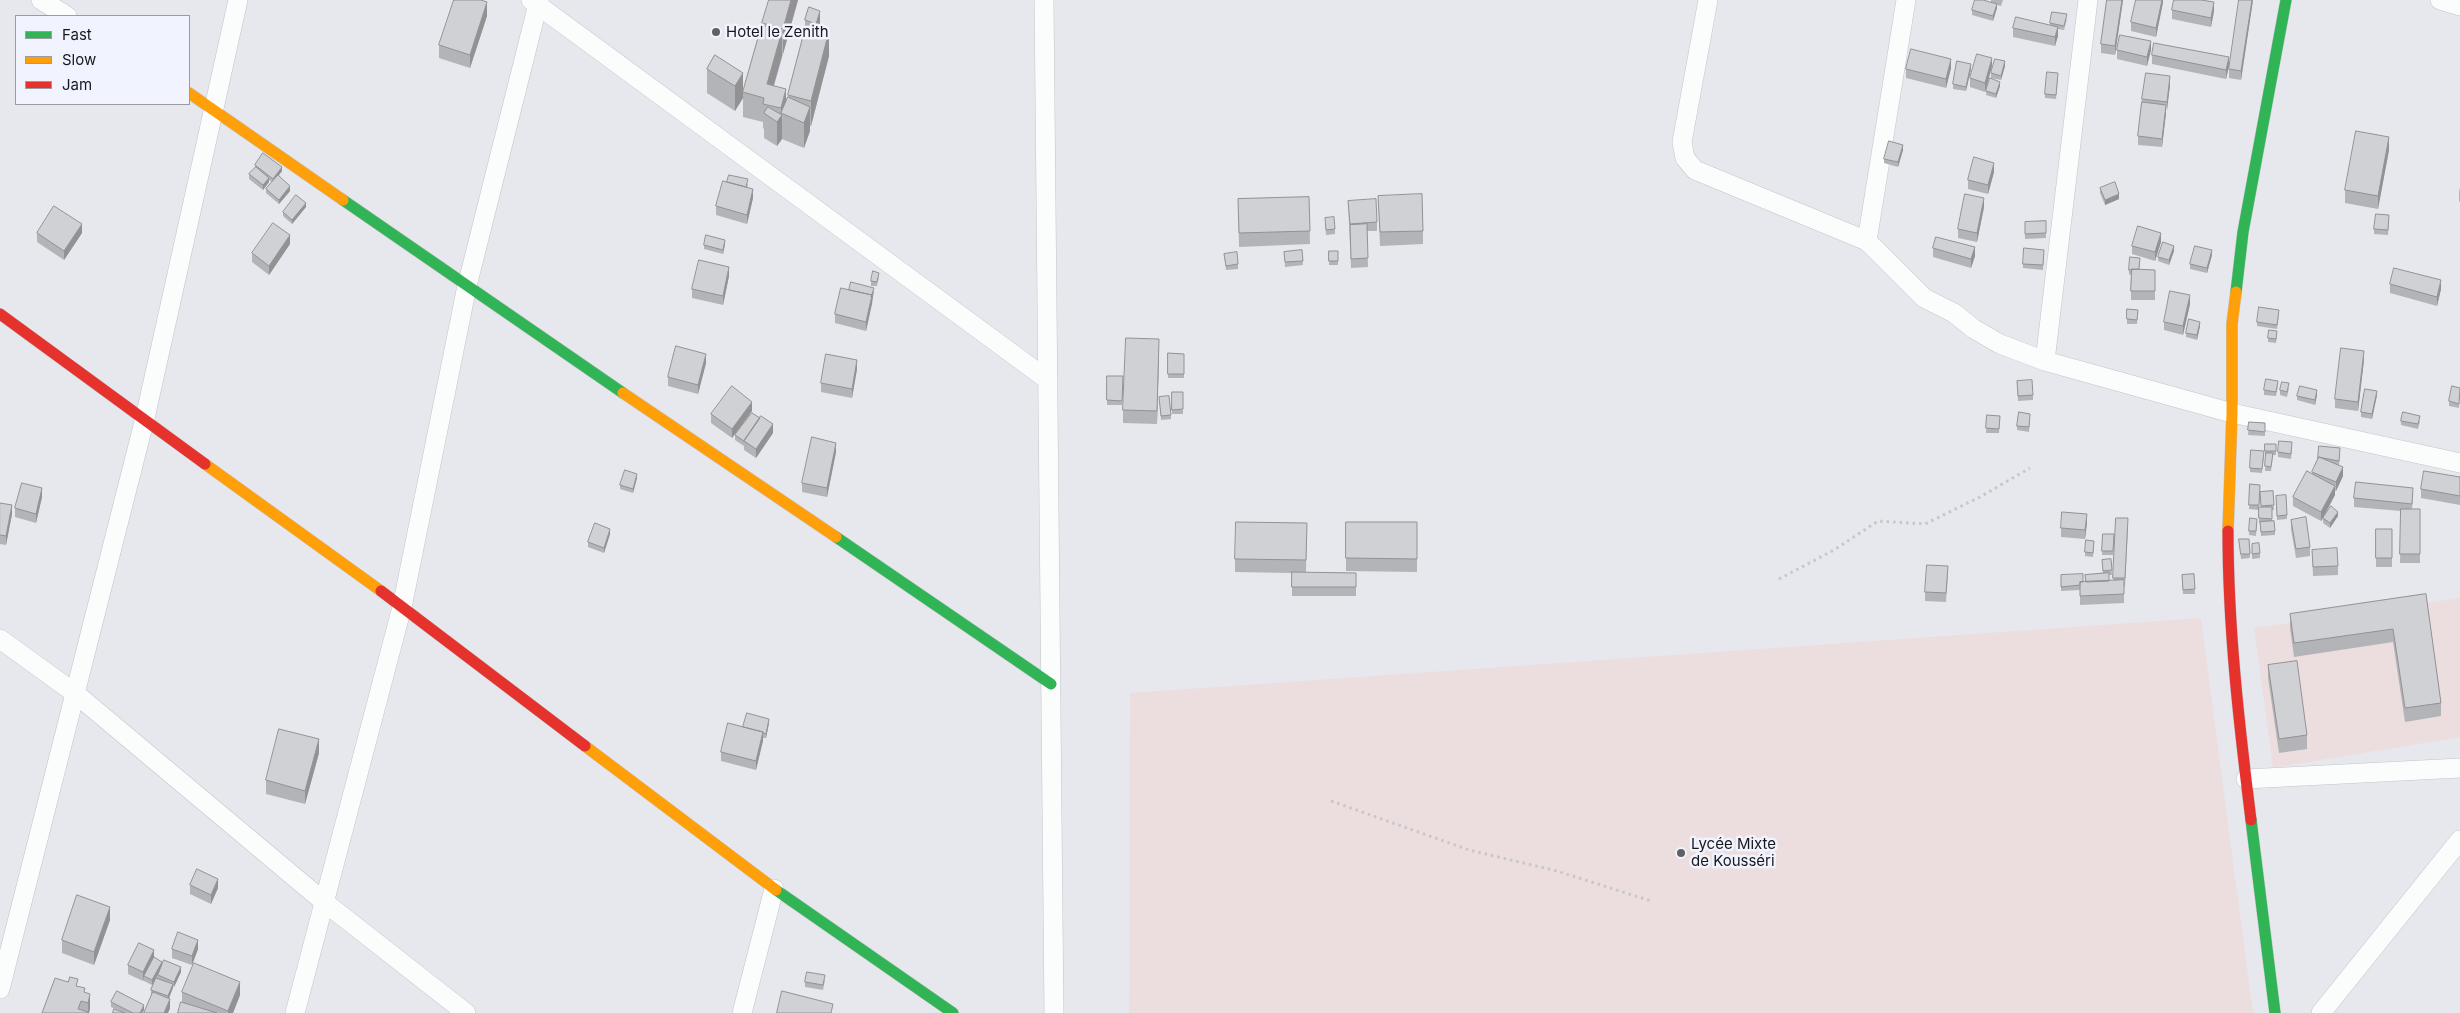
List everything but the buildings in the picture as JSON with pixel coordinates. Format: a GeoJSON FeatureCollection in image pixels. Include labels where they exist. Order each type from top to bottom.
{"type":"FeatureCollection","features":[{"type":"Feature","properties":{"kind":"street"},"geometry":{"type":"LineString","coordinates":[[41,0],[65,15]]}},
{"type":"Feature","properties":{"kind":"street"},"geometry":{"type":"LineString","coordinates":[[0,988],[145,418],[238,0]]}},
{"type":"Feature","properties":{"kind":"street"},"geometry":{"type":"LineString","coordinates":[[1044,0],[1054,1013]]}},
{"type":"Feature","properties":{"kind":"street"},"geometry":{"type":"LineString","coordinates":[[1708,0],[1682,142],[1685,158],[1695,170],[1867,241],[1924,298],[1954,313],[1974,329],[2000,344],[2046,361],[2232,413],[2460,463]]}},
{"type":"Feature","properties":{"kind":"street"},"geometry":{"type":"LineString","coordinates":[[1867,241],[1906,0]]}},
{"type":"Feature","properties":{"kind":"street"},"geometry":{"type":"LineString","coordinates":[[2046,361],[2088,0]]}},
{"type":"Feature","properties":{"kind":"street"},"geometry":{"type":"LineString","coordinates":[[2275,1013],[2240,734],[2228,575],[2228,494],[2232,413],[2232,324],[2243,232],[2286,0]]}},
{"type":"Feature","properties":{"kind":"street"},"geometry":{"type":"LineString","coordinates":[[2440,0],[2460,6]]}},
{"type":"Feature","properties":{"kind":"street"},"geometry":{"type":"LineString","coordinates":[[295,1013],[402,606],[467,286],[536,2],[1048,380]]}},
{"type":"Feature","properties":{"kind":"street"},"geometry":{"type":"LineString","coordinates":[[190,94],[467,286],[1051,684]]}},
{"type":"Feature","properties":{"kind":"street"},"geometry":{"type":"LineString","coordinates":[[0,314],[402,606],[774,889],[953,1013]]}},
{"type":"Feature","properties":{"kind":"street"},"geometry":{"type":"LineString","coordinates":[[0,639],[76,694],[323,901],[466,1013]]}},
{"type":"Feature","properties":{"kind":"street"},"geometry":{"type":"LineString","coordinates":[[2246,779],[2460,768]]}},
{"type":"Feature","properties":{"kind":"street"},"geometry":{"type":"LineString","coordinates":[[2321,1013],[2460,840]]}},
{"type":"Feature","properties":{"kind":"street"},"geometry":{"type":"LineString","coordinates":[[742,1013],[774,889]]}},
{"type":"Feature","properties":{"kind":"path"},"geometry":{"type":"LineString","coordinates":[[1779,579],[1834,550],[1878,521],[1925,524],[1980,497],[2030,468]]}},
{"type":"Feature","properties":{"kind":"path"},"geometry":{"type":"LineString","coordinates":[[1331,801],[1469,850],[1557,870],[1651,901]]}},
{"type":"Feature","properties":{"kind":"shaded area"},"geometry":{"type":"Polygon","coordinates":[[[2460,598],[2460,737],[2273,768],[2254,628],[2460,598]]]}},
{"type":"Feature","properties":{"kind":"shaded area","name":"Lycée Mixte de Kousséri"},"geometry":{"type":"Polygon","coordinates":[[[2201,618],[2253,1013],[1129,1013],[1130,693],[2201,618]]]}},
{"type":"Feature","properties":{"kind":"traffic: fast"},"geometry":{"type":"LineString","coordinates":[[2236,292],[2243,232],[2286,0]]}},
{"type":"Feature","properties":{"kind":"traffic: fast"},"geometry":{"type":"LineString","coordinates":[[343,200],[623,393]]}},
{"type":"Feature","properties":{"kind":"traffic: fast"},"geometry":{"type":"LineString","coordinates":[[836,537],[1051,684]]}},
{"type":"Feature","properties":{"kind":"traffic: fast"},"geometry":{"type":"LineString","coordinates":[[2251,820],[2275,1013]]}},
{"type":"Feature","properties":{"kind":"traffic: fast"},"geometry":{"type":"LineString","coordinates":[[776,890],[953,1013]]}},
{"type":"Feature","properties":{"kind":"traffic: slow"},"geometry":{"type":"LineString","coordinates":[[190,94],[343,200]]}},
{"type":"Feature","properties":{"kind":"traffic: slow"},"geometry":{"type":"LineString","coordinates":[[2228,531],[2232,413],[2232,324],[2236,292]]}},
{"type":"Feature","properties":{"kind":"traffic: slow"},"geometry":{"type":"LineString","coordinates":[[623,393],[836,537]]}},
{"type":"Feature","properties":{"kind":"traffic: slow"},"geometry":{"type":"LineString","coordinates":[[205,464],[381,591]]}},
{"type":"Feature","properties":{"kind":"traffic: slow"},"geometry":{"type":"LineString","coordinates":[[585,746],[776,890]]}},
{"type":"Feature","properties":{"kind":"traffic: jam"},"geometry":{"type":"LineString","coordinates":[[0,314],[205,464]]}},
{"type":"Feature","properties":{"kind":"traffic: jam"},"geometry":{"type":"LineString","coordinates":[[2228,531],[2232,639],[2238,712],[2251,820]]}},
{"type":"Feature","properties":{"kind":"traffic: jam"},"geometry":{"type":"LineString","coordinates":[[381,591],[585,746]]}},
{"type":"Feature","properties":{"kind":"place","name":"Hotel le Zenith"},"geometry":{"type":"Point","coordinates":[716,32]}},
{"type":"Feature","properties":{"kind":"place","name":"Lycée Mixte de Kousséri"},"geometry":{"type":"Point","coordinates":[1681,853]}}]}
